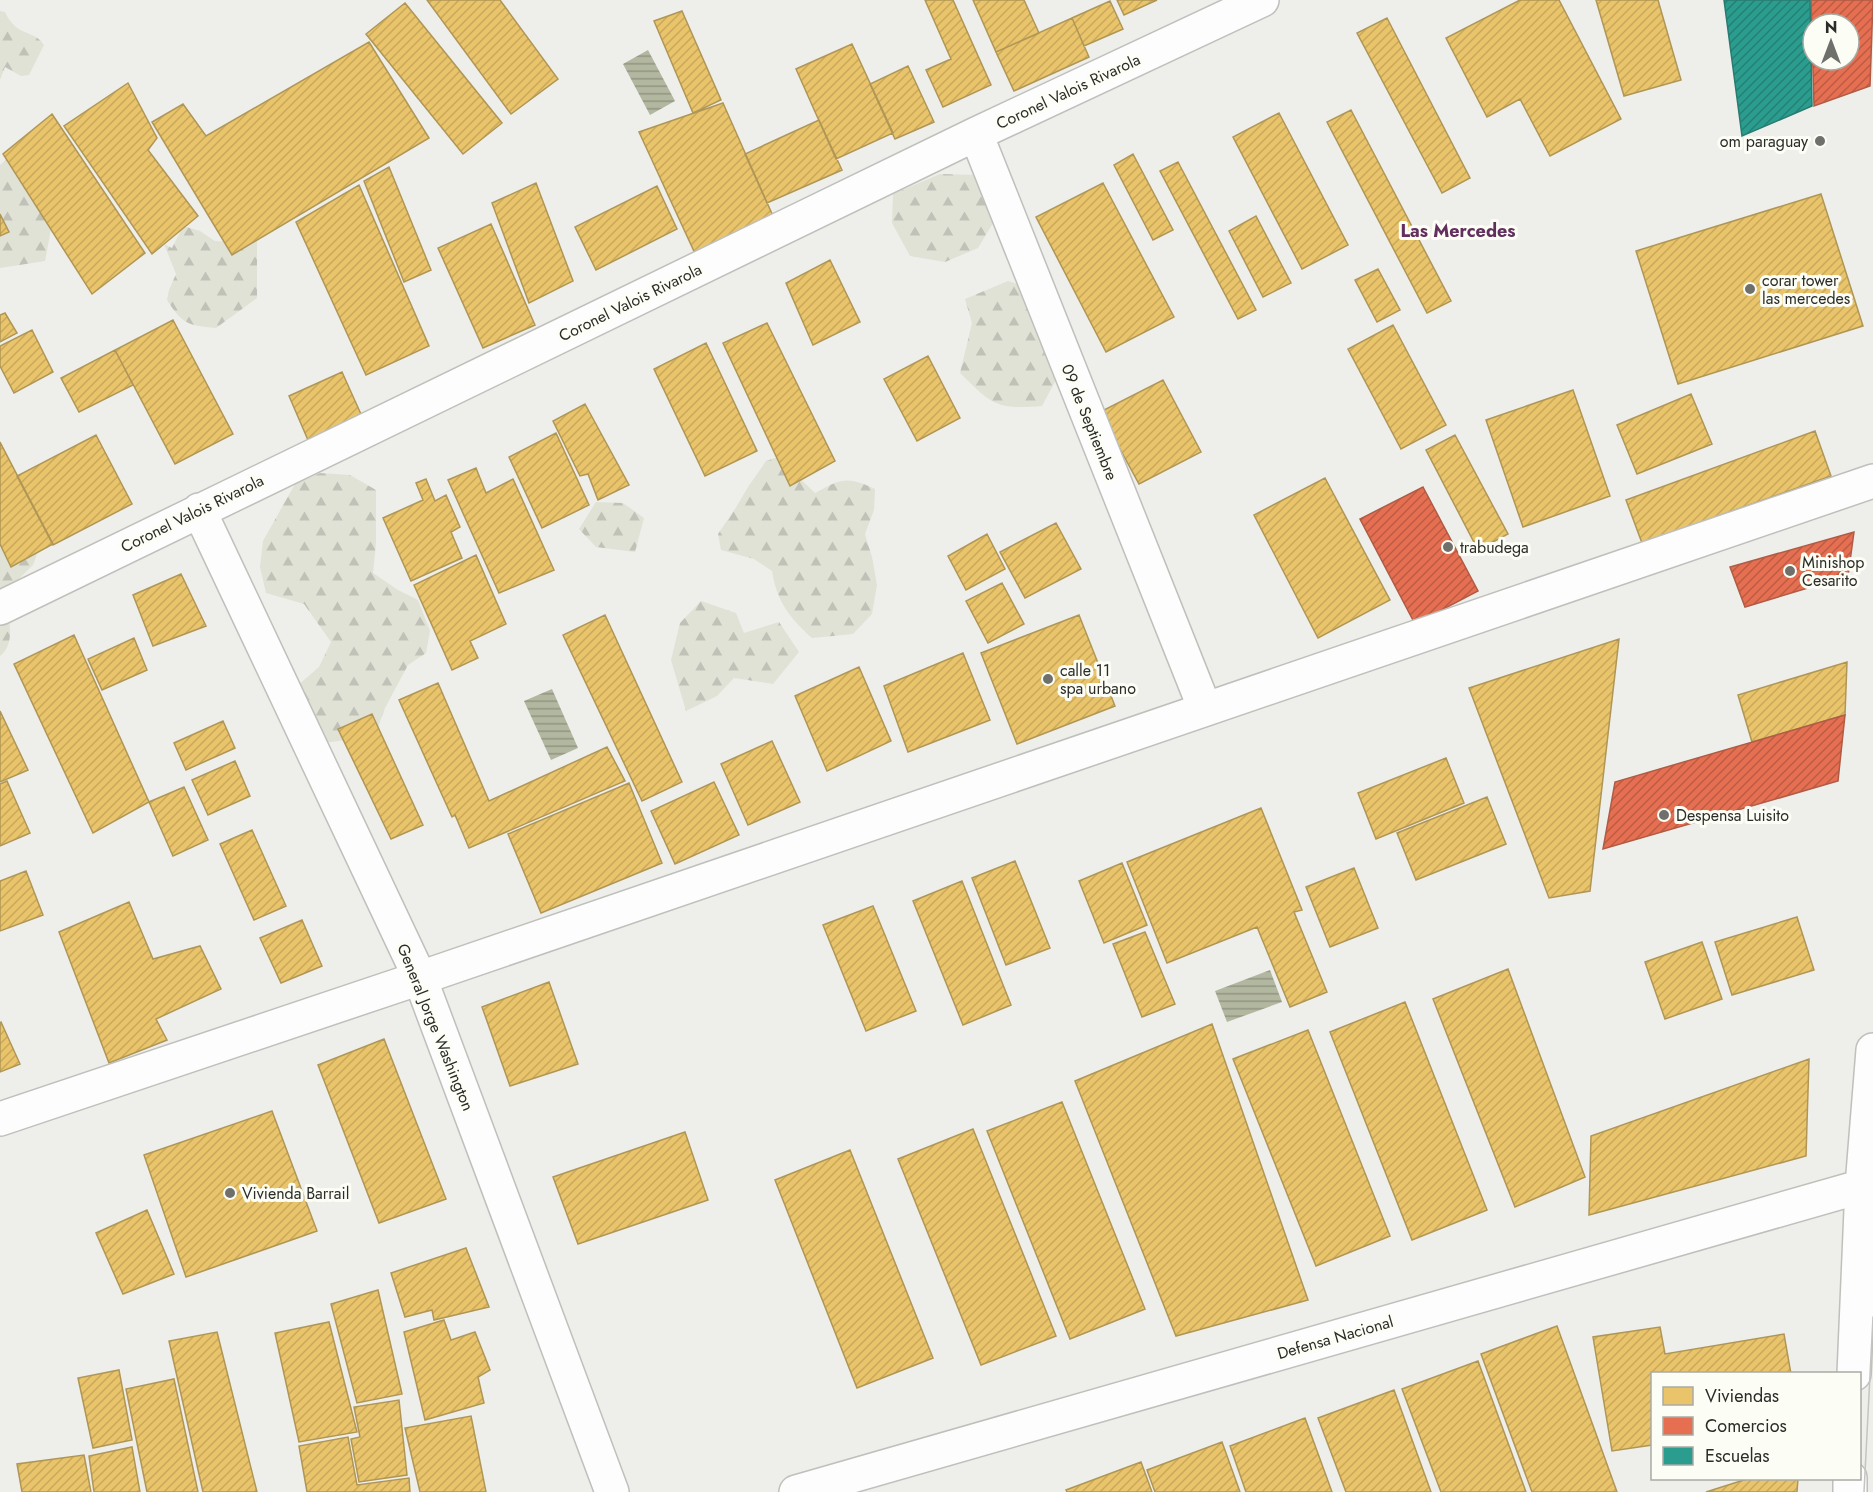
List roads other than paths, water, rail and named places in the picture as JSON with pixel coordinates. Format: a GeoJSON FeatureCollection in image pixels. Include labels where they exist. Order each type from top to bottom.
{"type":"FeatureCollection","features":[{"type":"Feature","properties":{"kind":"street","name":"Coronel Valois Rivarola"},"geometry":{"type":"LineString","coordinates":[[0,608],[976,134],[1262,0]]}},
{"type":"Feature","properties":{"kind":"street","name":"09 de Septiembre"},"geometry":{"type":"LineString","coordinates":[[976,134],[1205,709]]}},
{"type":"Feature","properties":{"kind":"street"},"geometry":{"type":"LineString","coordinates":[[0,1119],[420,978],[1873,481]]}},
{"type":"Feature","properties":{"kind":"street","name":"General Jorge Washington"},"geometry":{"type":"LineString","coordinates":[[199,510],[420,978],[612,1492]]}},
{"type":"Feature","properties":{"kind":"street"},"geometry":{"type":"LineString","coordinates":[[1854,1372],[1868,1184],[1873,1050]]}},
{"type":"Feature","properties":{"kind":"street","name":"Defensa Nacional"},"geometry":{"type":"LineString","coordinates":[[796,1492],[1868,1184]]}},
{"type":"Feature","properties":{"kind":"tram line"},"geometry":{"type":"LineString","coordinates":[[1864,1492],[1873,1317]]}},
{"type":"Feature","properties":{"kind":"place","name":"om paraguay"},"geometry":{"type":"Point","coordinates":[1820,141]}},
{"type":"Feature","properties":{"kind":"place","name":"corar tower las mercedes"},"geometry":{"type":"Point","coordinates":[1750,289]}},
{"type":"Feature","properties":{"kind":"place","name":"trabudega"},"geometry":{"type":"Point","coordinates":[1448,547]}},
{"type":"Feature","properties":{"kind":"place","name":"Minishop Cesarito"},"geometry":{"type":"Point","coordinates":[1790,571]}},
{"type":"Feature","properties":{"kind":"place","name":"calle 11 spa urbano"},"geometry":{"type":"Point","coordinates":[1048,679]}},
{"type":"Feature","properties":{"kind":"place","name":"Despensa Luisito"},"geometry":{"type":"Point","coordinates":[1664,815]}},
{"type":"Feature","properties":{"kind":"place","name":"Vivienda Barrail"},"geometry":{"type":"Point","coordinates":[230,1193]}},
{"type":"Feature","properties":{"kind":"district","name":"Las Mercedes"},"geometry":{"type":"Point","coordinates":[1458,231]}}]}
